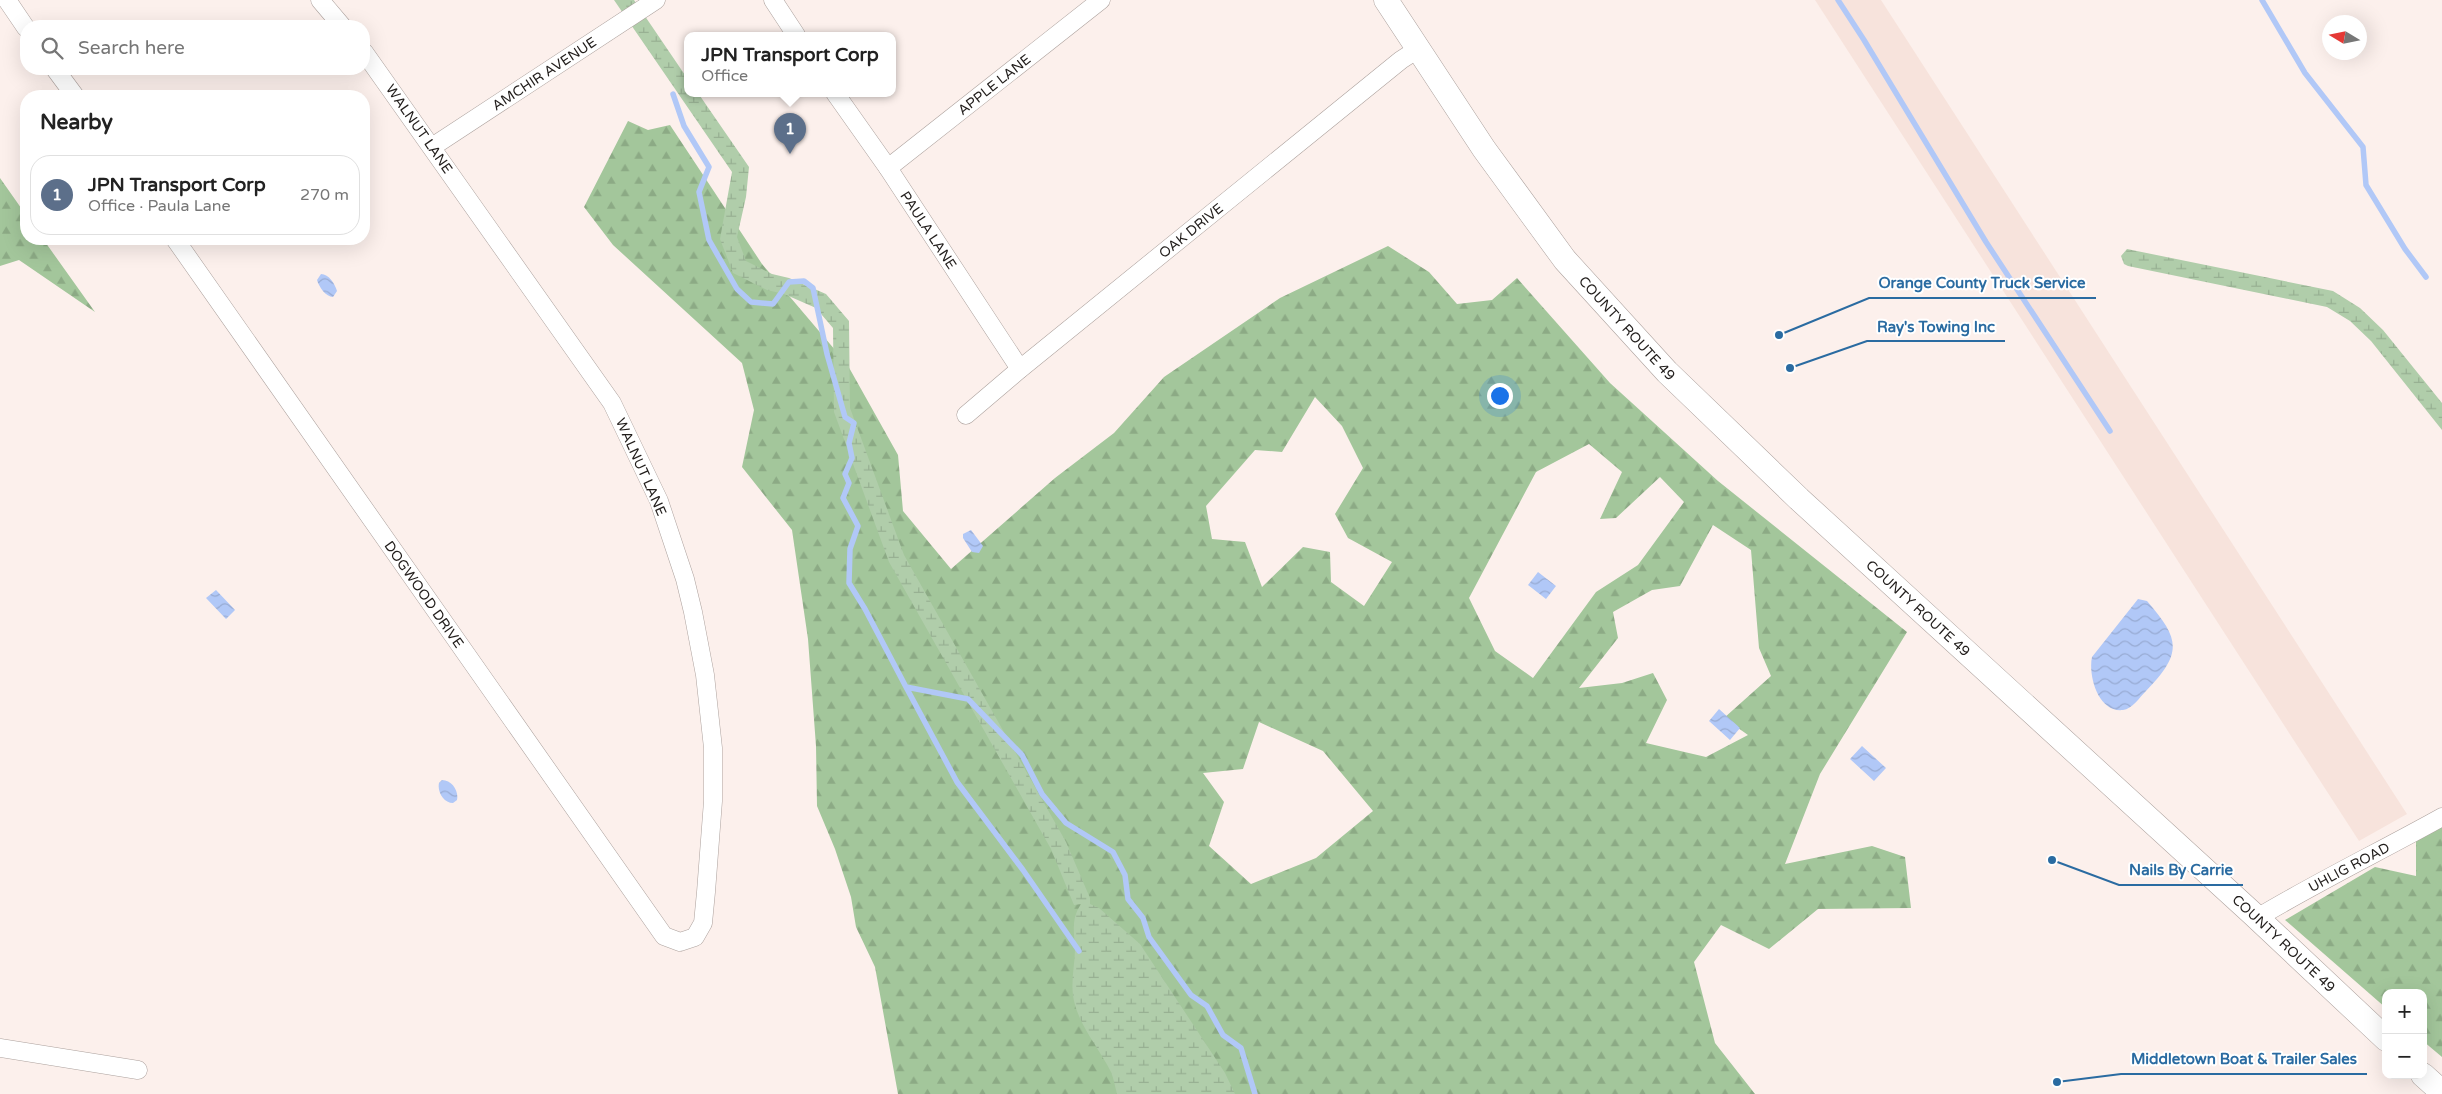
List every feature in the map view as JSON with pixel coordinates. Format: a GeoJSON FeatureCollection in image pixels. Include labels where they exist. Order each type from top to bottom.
{"type":"FeatureCollection","features":[{"type":"Feature","properties":{"kind":"street"},"geometry":{"type":"LineString","coordinates":[[7,0],[21,20]]}},
{"type":"Feature","properties":{"kind":"street"},"geometry":{"type":"LineString","coordinates":[[320,0],[337,20]]}},
{"type":"Feature","properties":{"kind":"street","name":"AMCHIR AVENUE"},"geometry":{"type":"LineString","coordinates":[[432,147],[656,0]]}},
{"type":"Feature","properties":{"kind":"street"},"geometry":{"type":"LineString","coordinates":[[773,0],[794,32]]}},
{"type":"Feature","properties":{"kind":"street","name":"APPLE LANE"},"geometry":{"type":"LineString","coordinates":[[888,168],[1101,0]]}},
{"type":"Feature","properties":{"kind":"street","name":"COUNTY ROUTE 49"},"geometry":{"type":"LineString","coordinates":[[1386,0],[1484,148],[1565,260],[1667,372],[1799,499],[2382,1035]]}},
{"type":"Feature","properties":{"kind":"street","name":"OAK DRIVE"},"geometry":{"type":"LineString","coordinates":[[966,415],[1401,60],[1418,49]]}},
{"type":"Feature","properties":{"kind":"street","name":"WALNUT LANE"},"geometry":{"type":"LineString","coordinates":[[370,60],[612,403],[659,501],[685,579],[705,675],[713,748],[713,802],[703,923],[695,937],[680,942]]}},
{"type":"Feature","properties":{"kind":"street"},"geometry":{"type":"LineString","coordinates":[[59,75],[71,90]]}},
{"type":"Feature","properties":{"kind":"street","name":"PAULA LANE"},"geometry":{"type":"LineString","coordinates":[[838,97],[888,168],[1020,369]]}},
{"type":"Feature","properties":{"kind":"street","name":"DOGWOOD DRIVE"},"geometry":{"type":"LineString","coordinates":[[179,245],[661,931],[672,940],[680,942]]}},
{"type":"Feature","properties":{"kind":"street","name":"UHLIG ROAD"},"geometry":{"type":"LineString","coordinates":[[2256,918],[2442,817]]}},
{"type":"Feature","properties":{"kind":"street"},"geometry":{"type":"LineString","coordinates":[[0,1048],[138,1070]]}},
{"type":"Feature","properties":{"kind":"street"},"geometry":{"type":"LineString","coordinates":[[2427,1078],[2442,1092]]}},
{"type":"Feature","properties":{"kind":"shaded area"},"geometry":{"type":"Polygon","coordinates":[[[1815,0],[1881,0],[2407,814],[2359,841],[1815,0]]]}},
{"type":"Feature","properties":{"kind":"green space"},"geometry":{"type":"Polygon","coordinates":[[[614,0],[634,0],[684,74],[684,97],[701,97],[749,167],[746,197],[737,237],[746,261],[772,274],[789,278],[826,294],[849,321],[850,408],[904,555],[1066,842],[1090,898],[1090,904],[1099,908],[1140,944],[1225,1073],[1235,1094],[1117,1094],[1111,1072],[1085,1029],[1074,1001],[1072,987],[1075,948],[1074,925],[1081,904],[1074,905],[1051,849],[889,562],[834,412],[833,328],[816,308],[784,294],[767,290],[733,273],[720,239],[732,172],[614,0]]]}},
{"type":"Feature","properties":{"kind":"green space"},"geometry":{"type":"Polygon","coordinates":[[[628,121],[648,130],[670,125],[762,264],[847,364],[898,455],[903,511],[951,569],[1055,478],[1114,433],[1164,377],[1280,298],[1388,246],[1429,272],[1457,304],[1492,300],[1517,278],[1610,383],[1718,481],[1907,632],[1820,774],[1785,864],[1872,846],[1905,857],[1911,908],[1818,909],[1769,949],[1721,925],[1694,962],[1715,1043],[1755,1094],[898,1094],[875,967],[856,927],[851,897],[835,849],[817,806],[816,746],[808,639],[792,530],[742,467],[754,410],[742,363],[613,245],[584,207],[628,121]],[[1315,397],[1282,452],[1255,450],[1206,506],[1212,539],[1245,542],[1262,587],[1303,547],[1330,552],[1331,582],[1364,606],[1392,562],[1348,538],[1335,514],[1363,468],[1342,426],[1315,397]],[[1589,444],[1536,472],[1469,598],[1495,651],[1533,678],[1596,592],[1638,565],[1684,502],[1660,477],[1616,518],[1600,519],[1622,472],[1589,444]],[[1713,525],[1680,586],[1652,590],[1613,612],[1618,638],[1579,688],[1622,683],[1653,673],[1667,700],[1646,743],[1706,757],[1748,735],[1724,718],[1771,676],[1759,648],[1751,550],[1713,525]],[[1259,722],[1243,769],[1203,773],[1224,802],[1209,846],[1251,884],[1316,858],[1373,811],[1323,751],[1259,722]]]}},
{"type":"Feature","properties":{"kind":"green space"},"geometry":{"type":"Polygon","coordinates":[[[0,178],[20,206],[20,245],[47,245],[95,312],[19,260],[0,266],[0,178]]]}},
{"type":"Feature","properties":{"kind":"green space"},"geometry":{"type":"Polygon","coordinates":[[[2127,249],[2333,291],[2360,308],[2383,330],[2442,403],[2442,430],[2371,341],[2350,321],[2327,307],[2128,266],[2124,264],[2121,256],[2127,249]]]}},
{"type":"Feature","properties":{"kind":"green space"},"geometry":{"type":"Polygon","coordinates":[[[2442,822],[2442,1057],[2427,1044],[2427,989],[2382,989],[2382,1005],[2285,920],[2375,867],[2416,876],[2416,829],[2442,822]]]}},
{"type":"Feature","properties":{"kind":"water"},"geometry":{"type":"Polygon","coordinates":[[[321,274],[324,274],[335,285],[337,291],[333,297],[330,297],[319,286],[317,280],[321,274]]]}},
{"type":"Feature","properties":{"kind":"water"},"geometry":{"type":"Polygon","coordinates":[[[971,530],[983,546],[979,553],[972,552],[963,538],[963,534],[971,530]]]}},
{"type":"Feature","properties":{"kind":"water"},"geometry":{"type":"Polygon","coordinates":[[[1538,572],[1556,586],[1546,599],[1528,585],[1538,572]]]}},
{"type":"Feature","properties":{"kind":"water"},"geometry":{"type":"Polygon","coordinates":[[[216,590],[235,610],[226,619],[206,598],[216,590]]]}},
{"type":"Feature","properties":{"kind":"water"},"geometry":{"type":"Polygon","coordinates":[[[2138,599],[2147,601],[2166,626],[2173,646],[2171,656],[2158,678],[2136,702],[2123,710],[2114,709],[2107,706],[2101,699],[2093,682],[2092,657],[2138,599]]]}},
{"type":"Feature","properties":{"kind":"water"},"geometry":{"type":"Polygon","coordinates":[[[1719,709],[1740,728],[1730,740],[1709,721],[1719,709]]]}},
{"type":"Feature","properties":{"kind":"water"},"geometry":{"type":"Polygon","coordinates":[[[1862,746],[1886,768],[1874,781],[1850,759],[1862,746]]]}},
{"type":"Feature","properties":{"kind":"water"},"geometry":{"type":"Polygon","coordinates":[[[442,780],[452,784],[456,790],[457,800],[453,803],[444,799],[440,793],[439,783],[442,780]]]}},
{"type":"Feature","properties":{"kind":"waterway"},"geometry":{"type":"LineString","coordinates":[[1838,0],[1986,242],[2110,431]]}},
{"type":"Feature","properties":{"kind":"waterway"},"geometry":{"type":"LineString","coordinates":[[2262,0],[2305,73],[2363,147],[2366,185],[2405,249],[2426,277]]}},
{"type":"Feature","properties":{"kind":"waterway"},"geometry":{"type":"LineString","coordinates":[[673,94],[684,126],[709,167],[699,192],[709,240],[737,289],[751,302],[773,304],[789,282],[804,281],[813,288],[827,354],[845,417],[854,423],[849,443],[852,458],[845,474],[849,483],[843,498],[858,526],[850,549],[849,583],[865,609],[906,687],[968,699],[1022,755],[1042,794],[1066,823],[1113,852],[1125,875],[1128,899],[1143,918],[1149,937],[1191,995],[1207,1006],[1223,1035],[1241,1048],[1255,1094]]}},
{"type":"Feature","properties":{"kind":"waterway"},"geometry":{"type":"LineString","coordinates":[[906,687],[957,782],[1023,870],[1079,951]]}},
{"type":"Feature","properties":{"kind":"place","name":"JPN Transport Corp"},"geometry":{"type":"Point","coordinates":[790,154]}},
{"type":"Feature","properties":{"kind":"place","name":"Orange County Truck Service"},"geometry":{"type":"Point","coordinates":[1779,335]}},
{"type":"Feature","properties":{"kind":"place","name":"Ray's Towing Inc"},"geometry":{"type":"Point","coordinates":[1790,368]}},
{"type":"Feature","properties":{"kind":"place","name":"Nails By Carrie"},"geometry":{"type":"Point","coordinates":[2052,860]}},
{"type":"Feature","properties":{"kind":"place","name":"Middletown Boat & Trailer Sales"},"geometry":{"type":"Point","coordinates":[2057,1082]}}]}
